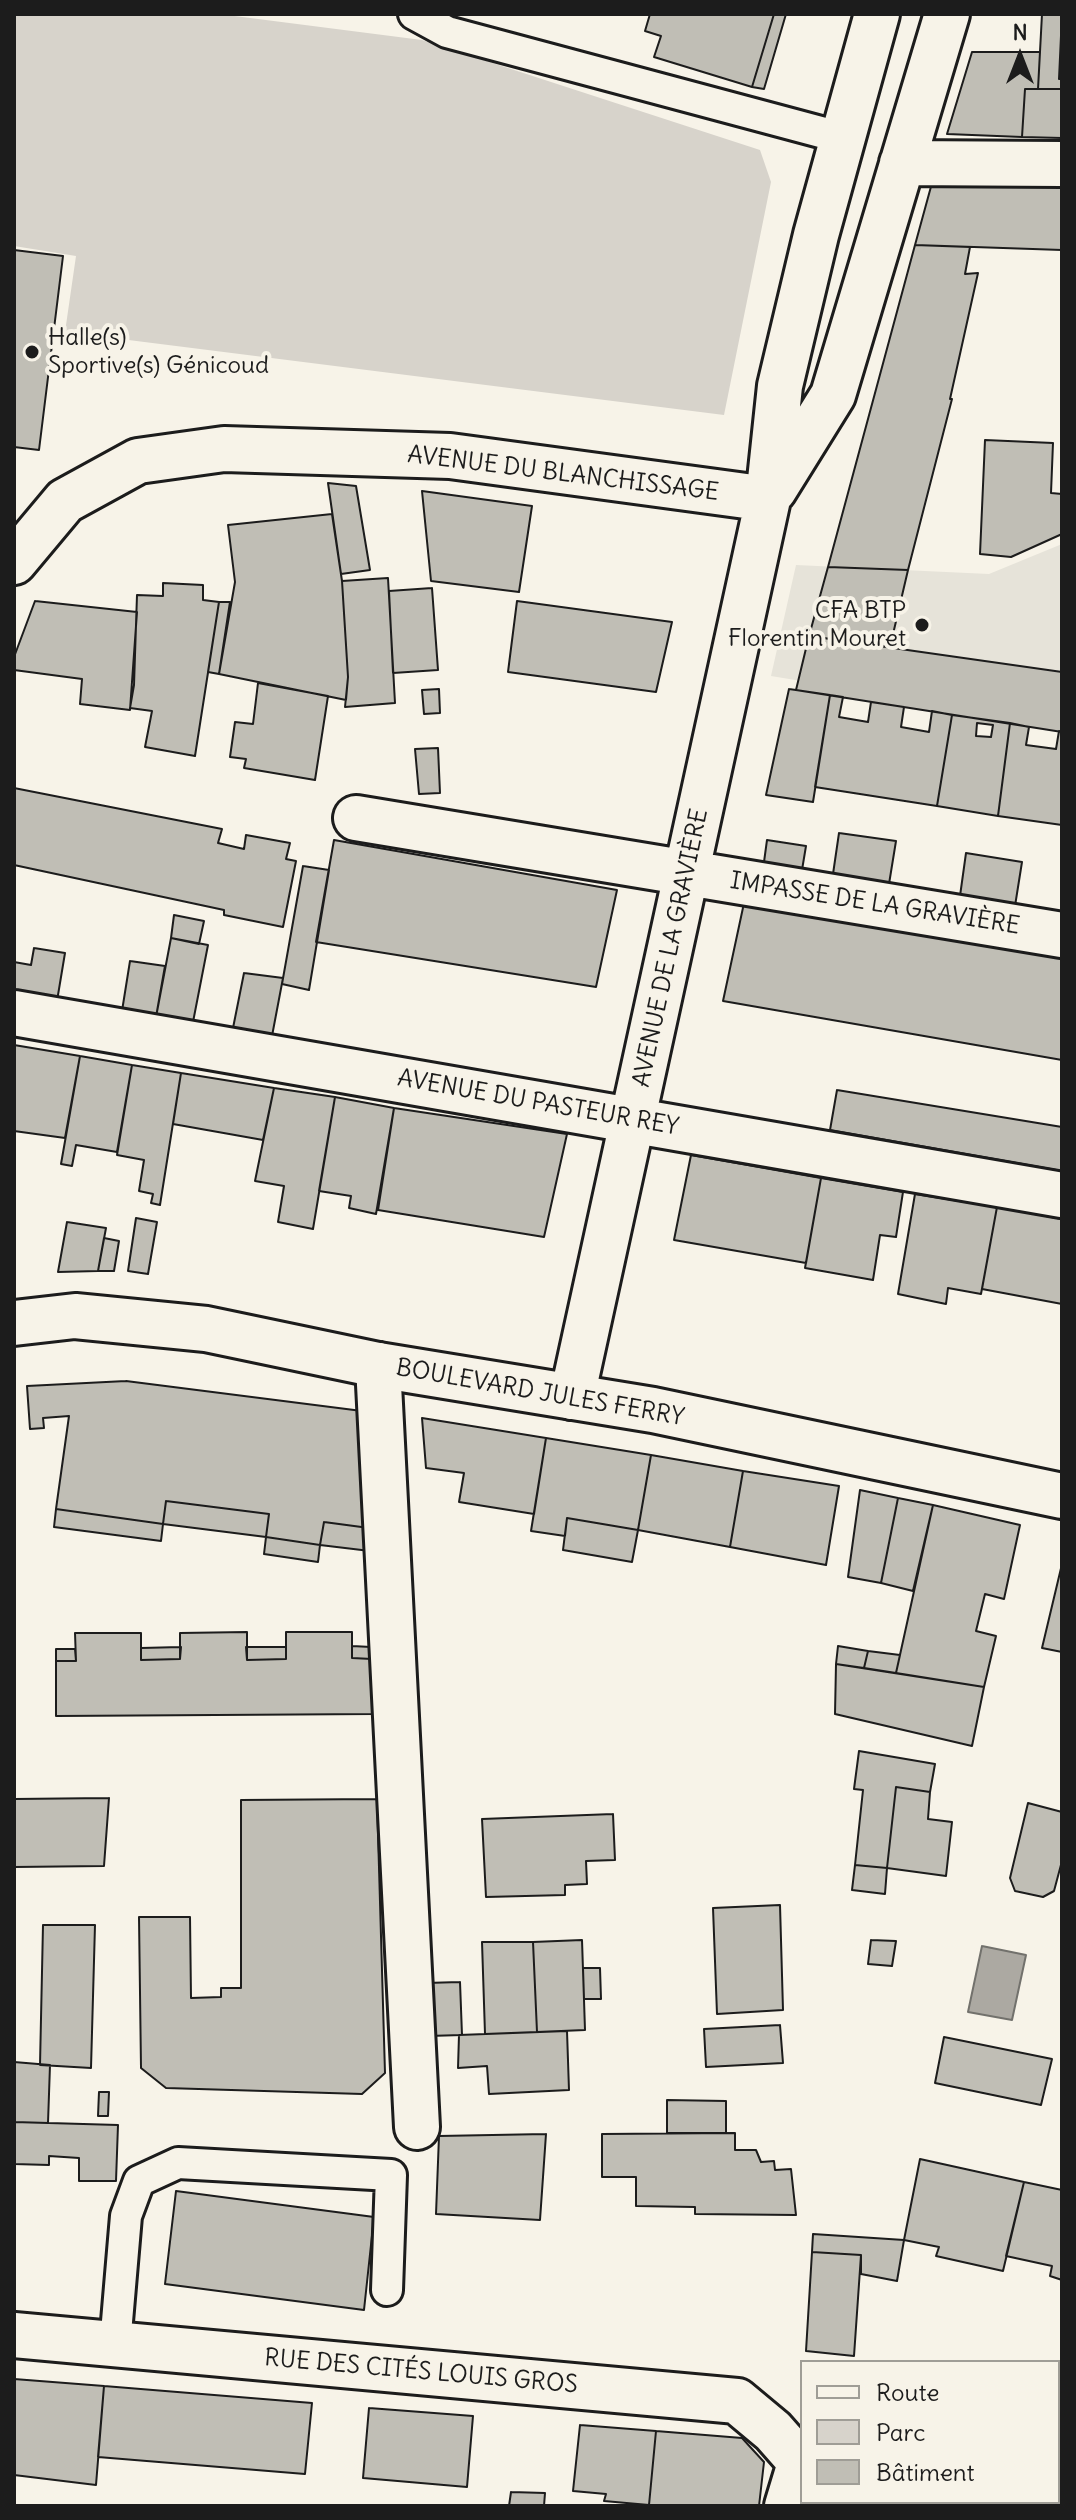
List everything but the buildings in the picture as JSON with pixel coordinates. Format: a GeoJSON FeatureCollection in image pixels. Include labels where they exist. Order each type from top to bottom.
{"type":"FeatureCollection","features":[{"type":"Feature","properties":{"kind":"street"},"geometry":{"type":"LineString","coordinates":[[768,499],[780,386],[877,14]]}},
{"type":"Feature","properties":{"kind":"street"},"geometry":{"type":"LineString","coordinates":[[768,499],[833,395],[947,14]]}},
{"type":"Feature","properties":{"kind":"street"},"geometry":{"type":"LineString","coordinates":[[902,163],[1062,164]]}},
{"type":"Feature","properties":{"kind":"street","name":"AVENUE DU BLANCHISSAGE"},"geometry":{"type":"LineString","coordinates":[[14,562],[30,526],[65,501],[138,461],[224,449],[450,456],[768,499]]}},
{"type":"Feature","properties":{"kind":"street","name":"AVENUE DE LA GRAVIÈRE"},"geometry":{"type":"LineString","coordinates":[[572,1397],[768,499]]}},
{"type":"Feature","properties":{"kind":"street","name":"IMPASSE DE LA GRAVIÈRE"},"geometry":{"type":"LineString","coordinates":[[356,818],[1062,935]]}},
{"type":"Feature","properties":{"kind":"street","name":"AVENUE DU PASTEUR REY"},"geometry":{"type":"LineString","coordinates":[[14,1013],[1062,1195]]}},
{"type":"Feature","properties":{"kind":"street","name":"BOULEVARD JULES FERRY"},"geometry":{"type":"LineString","coordinates":[[14,1323],[75,1316],[206,1329],[378,1365],[653,1410],[1062,1496]]}},
{"type":"Feature","properties":{"kind":"street"},"geometry":{"type":"LineString","coordinates":[[378,1365],[417,2127]]}},
{"type":"Feature","properties":{"kind":"street","name":"RUE DES CITÉS LOUIS GROS"},"geometry":{"type":"LineString","coordinates":[[14,2335],[737,2401],[773,2431],[800,2463]]}},
{"type":"Feature","properties":{"kind":"street"},"geometry":{"type":"LineString","coordinates":[[787,2506],[800,2467]]}},
{"type":"Feature","properties":{"kind":"lane"},"geometry":{"type":"LineString","coordinates":[[414,14],[447,32],[843,138]]}},
{"type":"Feature","properties":{"kind":"lane"},"geometry":{"type":"LineString","coordinates":[[115,2345],[126,2216],[139,2181],[178,2163],[391,2175],[387,2290]]}},
{"type":"Feature","properties":{"kind":"shaded area","name":"CFA BTP Florentin Mouret"},"geometry":{"type":"Polygon","coordinates":[[[1062,544],[1062,724],[771,676],[796,565],[989,574],[1062,544]]]}},
{"type":"Feature","properties":{"kind":"shaded area"},"geometry":{"type":"Polygon","coordinates":[[[982,1946],[1026,1955],[1012,2020],[968,2012],[982,1946]]]}},
{"type":"Feature","properties":{"kind":"green space"},"geometry":{"type":"Polygon","coordinates":[[[14,14],[219,14],[422,40],[760,150],[771,182],[724,415],[65,332],[76,256],[14,246],[14,14]]]}},
{"type":"Feature","properties":{"kind":"place","name":"Halle(s) Sportive(s) Génicoud"},"geometry":{"type":"Point","coordinates":[32,352]}},
{"type":"Feature","properties":{"kind":"place","name":"CFA BTP Florentin Mouret"},"geometry":{"type":"Point","coordinates":[922,625]}}]}
